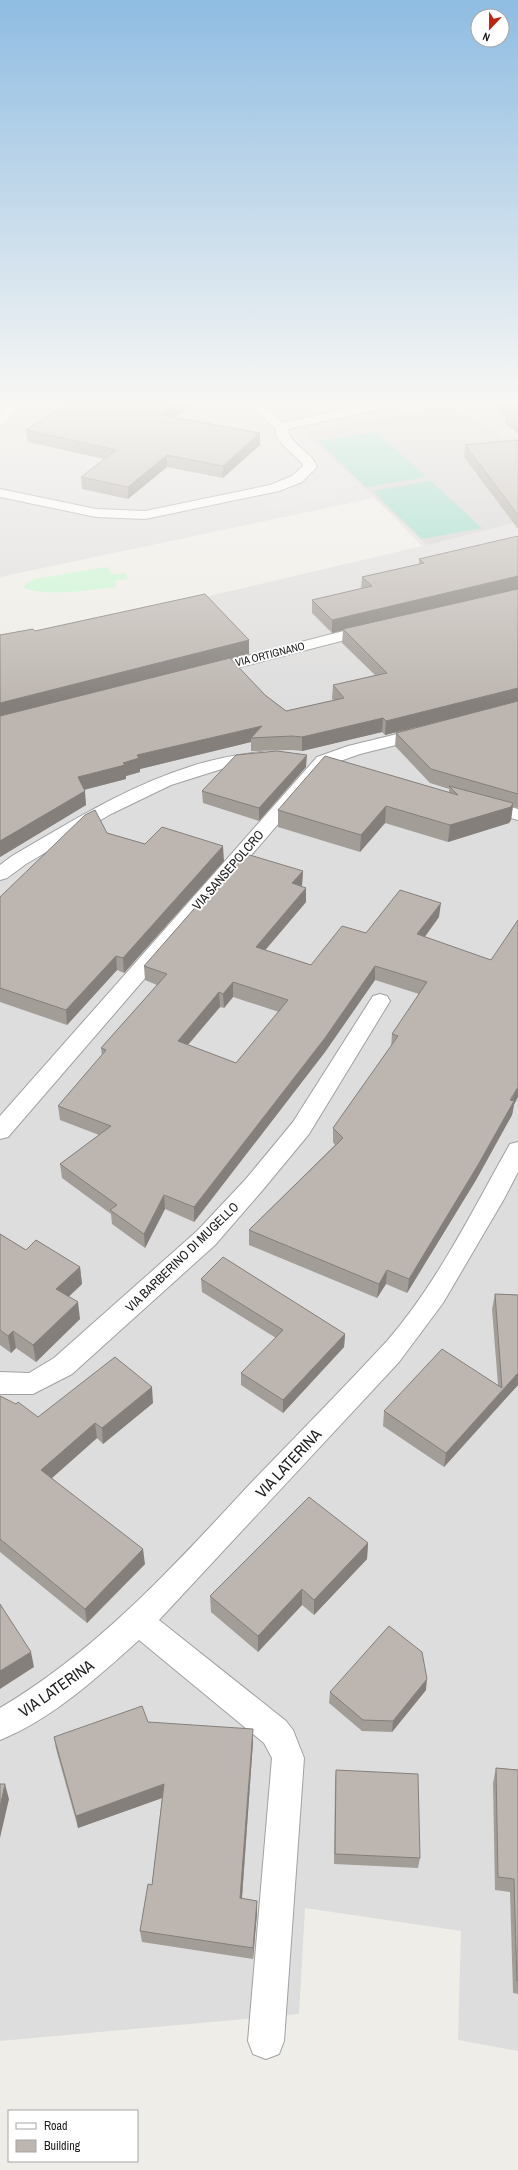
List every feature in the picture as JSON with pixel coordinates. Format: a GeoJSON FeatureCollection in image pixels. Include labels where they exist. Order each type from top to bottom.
{"type":"FeatureCollection","features":[{"type":"Feature","properties":{"kind":"street"},"geometry":{"type":"LineString","coordinates":[[45,502],[87,512],[131,516],[160,513],[213,502]]}},
{"type":"Feature","properties":{"kind":"street","name":"VIA ORTIGNANO"},"geometry":{"type":"LineString","coordinates":[[193,674],[387,625]]}},
{"type":"Feature","properties":{"kind":"street","name":"VIA SANSEPOLCRO"},"geometry":{"type":"LineString","coordinates":[[0,1131],[323,761],[354,750],[443,727]]}},
{"type":"Feature","properties":{"kind":"street"},"geometry":{"type":"LineString","coordinates":[[0,874],[19,860],[64,833],[145,789],[174,777],[223,762],[275,756]]}},
{"type":"Feature","properties":{"kind":"street"},"geometry":{"type":"LineString","coordinates":[[302,758],[323,761],[352,769]]}},
{"type":"Feature","properties":{"kind":"street"},"geometry":{"type":"LineString","coordinates":[[465,800],[518,815]]}},
{"type":"Feature","properties":{"kind":"street","name":"VIA BARBERINO DI MUGELLO"},"geometry":{"type":"LineString","coordinates":[[0,1383],[33,1383],[63,1366],[206,1238],[253,1186],[301,1128],[380,1001]]}},
{"type":"Feature","properties":{"kind":"street","name":"VIA LATERINA"},"geometry":{"type":"LineString","coordinates":[[0,1725],[42,1701],[72,1679],[103,1654],[138,1621],[226,1530],[401,1341],[469,1239],[518,1150]]}},
{"type":"Feature","properties":{"kind":"street"},"geometry":{"type":"LineString","coordinates":[[138,1621],[275,1732],[287,1751],[285,1819],[266,2041]]}},
{"type":"Feature","properties":{"kind":"shaded area"},"geometry":{"type":"Polygon","coordinates":[[[0,502],[354,502],[0,577],[0,502]]]}},
{"type":"Feature","properties":{"kind":"shaded area"},"geometry":{"type":"Polygon","coordinates":[[[266,502],[309,502],[286,507],[287,509],[275,511],[266,502]]]}},
{"type":"Feature","properties":{"kind":"shaded area"},"geometry":{"type":"Polygon","coordinates":[[[378,502],[518,502],[518,2051],[458,2040],[461,1931],[305,1908],[299,2014],[0,2041],[0,645],[422,546],[378,502]]]}},
{"type":"Feature","properties":{"kind":"shaded area"},"geometry":{"type":"Polygon","coordinates":[[[380,502],[518,502],[518,522],[427,545],[380,502]]]}},
{"type":"Feature","properties":{"kind":"green space"},"geometry":{"type":"Polygon","coordinates":[[[385,502],[454,502],[482,528],[422,539],[385,502]]]}},
{"type":"Feature","properties":{"kind":"green space"},"geometry":{"type":"Polygon","coordinates":[[[107,567],[113,575],[125,573],[128,579],[115,581],[116,587],[82,591],[46,592],[23,588],[28,582],[35,579],[107,567]]]}},
{"type":"Feature","properties":{"kind":"building"},"geometry":{"type":"Polygon","coordinates":[[[508,502],[518,502],[518,515],[508,502]]]}},
{"type":"Feature","properties":{"kind":"building"},"geometry":{"type":"Polygon","coordinates":[[[518,536],[518,576],[332,620],[312,600],[372,586],[362,577],[424,563],[419,559],[518,536]]]}},
{"type":"Feature","properties":{"kind":"building"},"geometry":{"type":"Polygon","coordinates":[[[518,589],[518,688],[386,721],[383,718],[302,737],[251,738],[262,726],[137,755],[139,758],[123,763],[125,765],[78,777],[85,791],[0,841],[0,716],[230,658],[265,695],[286,711],[344,698],[333,685],[387,673],[343,629],[518,589]]]}},
{"type":"Feature","properties":{"kind":"building"},"geometry":{"type":"Polygon","coordinates":[[[205,594],[249,640],[0,703],[0,635],[33,629],[35,631],[205,594]]]}},
{"type":"Feature","properties":{"kind":"building"},"geometry":{"type":"Polygon","coordinates":[[[518,701],[518,794],[431,769],[396,733],[518,701]]]}},
{"type":"Feature","properties":{"kind":"building"},"geometry":{"type":"Polygon","coordinates":[[[277,751],[307,755],[259,808],[202,791],[236,755],[277,751]]]}},
{"type":"Feature","properties":{"kind":"building"},"geometry":{"type":"Polygon","coordinates":[[[325,756],[458,795],[449,786],[513,803],[511,807],[450,825],[386,806],[361,835],[278,810],[325,756]]]}},
{"type":"Feature","properties":{"kind":"building"},"geometry":{"type":"Polygon","coordinates":[[[95,810],[107,833],[145,844],[162,827],[223,846],[123,958],[116,956],[66,1010],[0,988],[0,897],[85,815],[95,810]]]}},
{"type":"Feature","properties":{"kind":"building"},"geometry":{"type":"Polygon","coordinates":[[[243,853],[303,871],[292,883],[306,888],[256,947],[311,965],[342,926],[366,933],[400,890],[441,903],[417,934],[491,960],[518,920],[518,1087],[510,1100],[514,1101],[478,1165],[409,1279],[387,1270],[379,1284],[249,1230],[343,1138],[333,1128],[398,1036],[392,1034],[427,982],[375,966],[325,1038],[194,1207],[164,1195],[144,1234],[110,1210],[117,1205],[60,1164],[111,1126],[58,1106],[106,1050],[101,1048],[167,974],[144,966],[243,853]],[[233,982],[223,994],[219,992],[178,1041],[236,1063],[288,1000],[233,982]]]}},
{"type":"Feature","properties":{"kind":"building"},"geometry":{"type":"Polygon","coordinates":[[[0,1234],[26,1250],[36,1240],[80,1267],[56,1289],[78,1302],[33,1345],[13,1331],[8,1336],[0,1330],[0,1234]]]}},
{"type":"Feature","properties":{"kind":"building"},"geometry":{"type":"Polygon","coordinates":[[[223,1257],[345,1334],[283,1400],[241,1373],[283,1330],[201,1279],[223,1257]]]}},
{"type":"Feature","properties":{"kind":"building"},"geometry":{"type":"Polygon","coordinates":[[[495,1294],[518,1295],[518,1373],[446,1453],[384,1411],[442,1349],[502,1388],[495,1294]]]}},
{"type":"Feature","properties":{"kind":"building"},"geometry":{"type":"Polygon","coordinates":[[[115,1357],[152,1387],[102,1428],[95,1423],[41,1470],[143,1549],[85,1609],[0,1539],[0,1396],[16,1404],[18,1402],[38,1417],[115,1357]]]}},
{"type":"Feature","properties":{"kind":"building"},"geometry":{"type":"Polygon","coordinates":[[[309,1497],[368,1543],[314,1600],[302,1589],[258,1636],[210,1596],[309,1497]]]}},
{"type":"Feature","properties":{"kind":"building"},"geometry":{"type":"Polygon","coordinates":[[[0,1604],[31,1652],[0,1671],[0,1604]]]}},
{"type":"Feature","properties":{"kind":"building"},"geometry":{"type":"Polygon","coordinates":[[[389,1626],[422,1652],[427,1679],[393,1721],[363,1720],[330,1692],[389,1626]]]}},
{"type":"Feature","properties":{"kind":"building"},"geometry":{"type":"Polygon","coordinates":[[[142,1706],[148,1722],[253,1729],[240,1898],[257,1901],[253,1948],[140,1931],[148,1884],[152,1885],[164,1784],[76,1816],[54,1737],[142,1706]]]}},
{"type":"Feature","properties":{"kind":"building"},"geometry":{"type":"Polygon","coordinates":[[[496,1768],[518,1770],[518,1981],[514,1879],[498,1877],[496,1768]]]}},
{"type":"Feature","properties":{"kind":"building"},"geometry":{"type":"Polygon","coordinates":[[[336,1770],[418,1774],[420,1858],[335,1854],[336,1770]]]}},
{"type":"Feature","properties":{"kind":"building"},"geometry":{"type":"Polygon","coordinates":[[[0,1784],[5,1784],[0,1807],[0,1784]]]}}]}
